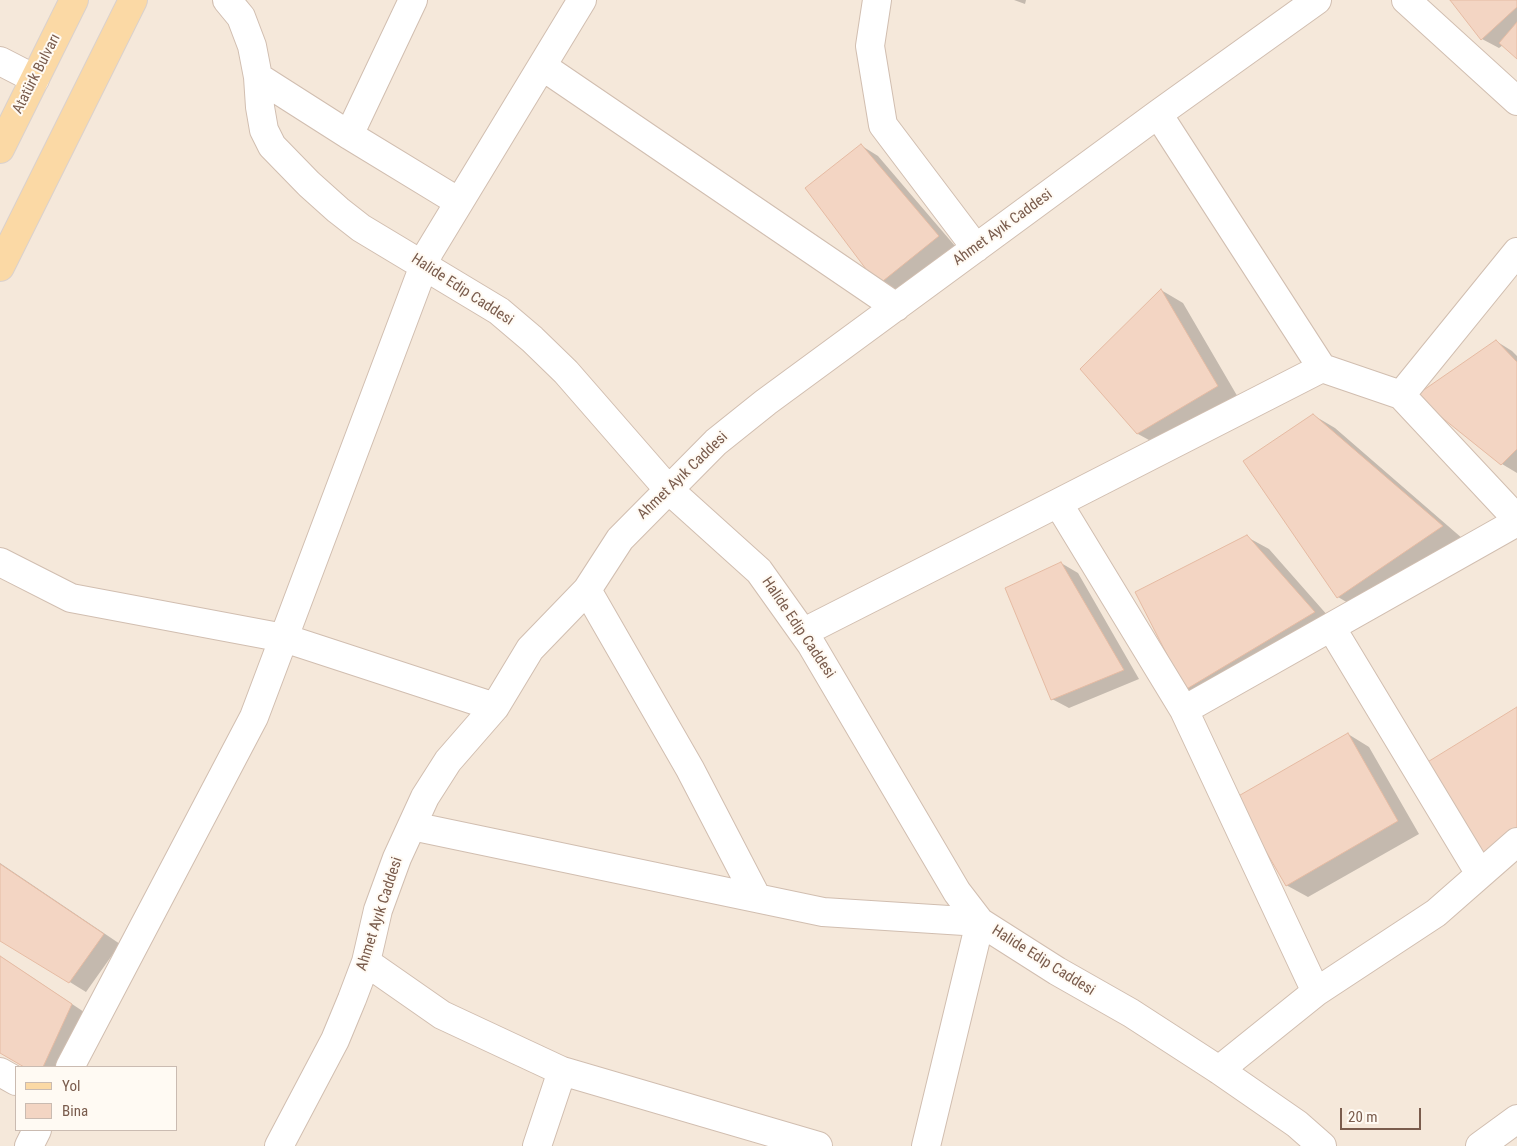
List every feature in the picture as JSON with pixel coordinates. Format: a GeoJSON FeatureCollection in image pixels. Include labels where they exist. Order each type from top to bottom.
{"type":"FeatureCollection","features":[{"type":"Feature","properties":{"kind":"main road","name":"Atatürk Bulvarı"},"geometry":{"type":"LineString","coordinates":[[0,149],[74,0]]}},
{"type":"Feature","properties":{"kind":"main road"},"geometry":{"type":"LineString","coordinates":[[0,267],[133,0]]}},
{"type":"Feature","properties":{"kind":"street","name":"Halide Edip Caddesi"},"geometry":{"type":"LineString","coordinates":[[227,0],[241,17],[252,46],[258,77],[264,130],[272,146],[338,210],[360,228],[499,311],[532,339],[566,372],[668,489],[760,571],[804,632],[957,892],[980,922],[1057,971],[1131,1013],[1220,1070],[1297,1124],[1322,1146]]}},
{"type":"Feature","properties":{"kind":"street"},"geometry":{"type":"LineString","coordinates":[[349,135],[413,0]]}},
{"type":"Feature","properties":{"kind":"street"},"geometry":{"type":"LineString","coordinates":[[71,1066],[254,717],[429,252],[582,0]]}},
{"type":"Feature","properties":{"kind":"street"},"geometry":{"type":"LineString","coordinates":[[877,0],[870,46],[883,125],[976,248]]}},
{"type":"Feature","properties":{"kind":"street"},"geometry":{"type":"LineString","coordinates":[[1406,0],[1517,101]]}},
{"type":"Feature","properties":{"kind":"street","name":"Ahmet Ayık Caddesi"},"geometry":{"type":"LineString","coordinates":[[279,1146],[335,1040],[366,962],[378,910],[397,858],[425,797],[448,761],[494,707],[530,650],[587,590],[620,539],[723,436],[766,402],[1315,1]]}},
{"type":"Feature","properties":{"kind":"street"},"geometry":{"type":"LineString","coordinates":[[0,61],[35,79]]}},
{"type":"Feature","properties":{"kind":"street"},"geometry":{"type":"LineString","coordinates":[[542,66],[896,307]]}},
{"type":"Feature","properties":{"kind":"street"},"geometry":{"type":"LineString","coordinates":[[258,77],[459,202]]}},
{"type":"Feature","properties":{"kind":"street"},"geometry":{"type":"LineString","coordinates":[[1158,114],[1322,368],[1401,395],[1517,521],[1184,710]]}},
{"type":"Feature","properties":{"kind":"street"},"geometry":{"type":"LineString","coordinates":[[1401,395],[1517,252]]}},
{"type":"Feature","properties":{"kind":"street"},"geometry":{"type":"LineString","coordinates":[[804,632],[1322,368]]}},
{"type":"Feature","properties":{"kind":"street"},"geometry":{"type":"LineString","coordinates":[[1058,503],[1184,710],[1316,992]]}},
{"type":"Feature","properties":{"kind":"street"},"geometry":{"type":"LineString","coordinates":[[0,562],[71,598],[284,638],[494,707]]}},
{"type":"Feature","properties":{"kind":"street"},"geometry":{"type":"LineString","coordinates":[[587,590],[690,769],[757,898]]}},
{"type":"Feature","properties":{"kind":"street"},"geometry":{"type":"LineString","coordinates":[[1331,627],[1480,874]]}},
{"type":"Feature","properties":{"kind":"street"},"geometry":{"type":"LineString","coordinates":[[412,826],[823,912],[980,922],[926,1146]]}},
{"type":"Feature","properties":{"kind":"street"},"geometry":{"type":"LineString","coordinates":[[1220,1070],[1316,992],[1436,913],[1517,842]]}},
{"type":"Feature","properties":{"kind":"street"},"geometry":{"type":"LineString","coordinates":[[366,962],[442,1016],[562,1071],[818,1146]]}},
{"type":"Feature","properties":{"kind":"street"},"geometry":{"type":"LineString","coordinates":[[537,1146],[562,1071]]}},
{"type":"Feature","properties":{"kind":"street"},"geometry":{"type":"LineString","coordinates":[[0,1072],[15,1080]]}},
{"type":"Feature","properties":{"kind":"street"},"geometry":{"type":"LineString","coordinates":[[1480,1146],[1517,1120]]}},
{"type":"Feature","properties":{"kind":"street"},"geometry":{"type":"LineString","coordinates":[[29,1146],[36,1131]]}},
{"type":"Feature","properties":{"kind":"shaded area"},"geometry":{"type":"Polygon","coordinates":[[[0,0],[1517,0],[1517,1146],[0,1146],[0,0]]]}},
{"type":"Feature","properties":{"kind":"building"},"geometry":{"type":"Polygon","coordinates":[[[1450,0],[1517,0],[1517,7],[1481,40],[1450,0]]]}},
{"type":"Feature","properties":{"kind":"building"},"geometry":{"type":"Polygon","coordinates":[[[1517,22],[1517,59],[1499,43],[1517,22]]]}},
{"type":"Feature","properties":{"kind":"building"},"geometry":{"type":"Polygon","coordinates":[[[861,144],[939,236],[878,285],[805,188],[861,144]]]}},
{"type":"Feature","properties":{"kind":"building"},"geometry":{"type":"Polygon","coordinates":[[[1161,289],[1218,386],[1137,434],[1080,369],[1161,289]]]}},
{"type":"Feature","properties":{"kind":"building"},"geometry":{"type":"Polygon","coordinates":[[[1496,340],[1517,362],[1517,449],[1501,465],[1415,396],[1496,340]]]}},
{"type":"Feature","properties":{"kind":"building"},"geometry":{"type":"Polygon","coordinates":[[[1313,414],[1443,526],[1337,598],[1243,461],[1313,414]]]}},
{"type":"Feature","properties":{"kind":"building"},"geometry":{"type":"Polygon","coordinates":[[[1247,535],[1315,612],[1185,690],[1135,592],[1247,535]]]}},
{"type":"Feature","properties":{"kind":"building"},"geometry":{"type":"Polygon","coordinates":[[[1061,562],[1124,670],[1051,700],[1005,588],[1061,562]]]}},
{"type":"Feature","properties":{"kind":"building"},"geometry":{"type":"Polygon","coordinates":[[[1517,707],[1517,829],[1485,857],[1426,763],[1517,707]]]}},
{"type":"Feature","properties":{"kind":"building"},"geometry":{"type":"Polygon","coordinates":[[[1348,733],[1398,821],[1286,886],[1235,798],[1348,733]]]}},
{"type":"Feature","properties":{"kind":"building"},"geometry":{"type":"Polygon","coordinates":[[[0,864],[104,934],[69,983],[0,941],[0,864]]]}},
{"type":"Feature","properties":{"kind":"building"},"geometry":{"type":"Polygon","coordinates":[[[0,956],[72,1004],[43,1066],[22,1066],[0,1053],[0,956]]]}}]}
